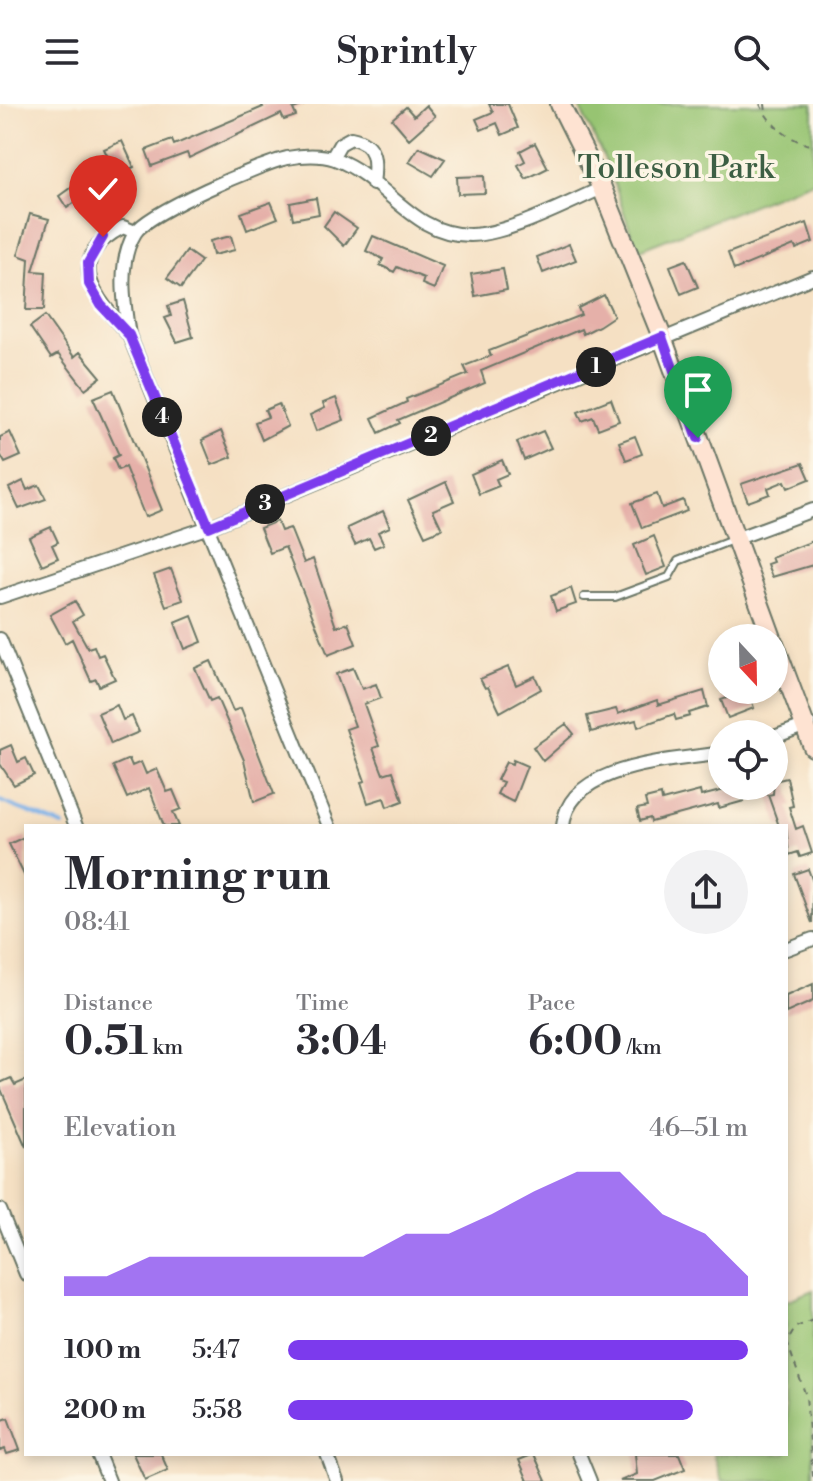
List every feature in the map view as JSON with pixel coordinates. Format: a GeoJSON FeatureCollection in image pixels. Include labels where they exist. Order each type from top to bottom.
{"type":"FeatureCollection","features":[{"type":"Feature","properties":{"kind":"street"},"geometry":{"type":"LineString","coordinates":[[560,104],[602,188],[662,337],[767,624]]}},
{"type":"Feature","properties":{"kind":"street"},"geometry":{"type":"LineString","coordinates":[[332,158],[340,144],[351,138],[362,140],[372,149],[376,162],[373,184]]}},
{"type":"Feature","properties":{"kind":"street"},"geometry":{"type":"LineString","coordinates":[[328,824],[129,335],[123,297],[126,266],[135,232],[157,215],[284,159],[306,155],[332,158],[356,169],[421,223],[444,232],[473,235],[499,230],[602,188]]}},
{"type":"Feature","properties":{"kind":"street"},"geometry":{"type":"LineString","coordinates":[[129,335],[101,305],[89,284],[88,263],[103,237],[123,227],[135,232]]}},
{"type":"Feature","properties":{"kind":"street"},"geometry":{"type":"LineString","coordinates":[[0,597],[209,527],[813,277]]}},
{"type":"Feature","properties":{"kind":"street"},"geometry":{"type":"LineString","coordinates":[[735,539],[813,510]]}},
{"type":"Feature","properties":{"kind":"street"},"geometry":{"type":"LineString","coordinates":[[0,639],[75,824]]}},
{"type":"Feature","properties":{"kind":"street"},"geometry":{"type":"LineString","coordinates":[[788,676],[809,724],[813,747]]}},
{"type":"Feature","properties":{"kind":"street"},"geometry":{"type":"LineString","coordinates":[[788,732],[809,724]]}},
{"type":"Feature","properties":{"kind":"street"},"geometry":{"type":"LineString","coordinates":[[563,824],[564,813],[575,795],[595,780],[628,768],[708,755]]}},
{"type":"Feature","properties":{"kind":"street"},"geometry":{"type":"LineString","coordinates":[[788,948],[813,939]]}},
{"type":"Feature","properties":{"kind":"street"},"geometry":{"type":"LineString","coordinates":[[0,1210],[24,1269]]}},
{"type":"Feature","properties":{"kind":"street"},"geometry":{"type":"LineString","coordinates":[[99,1456],[109,1481]]}},
{"type":"Feature","properties":{"kind":"street"},"geometry":{"type":"LineString","coordinates":[[328,1456],[337,1481]]}},
{"type":"Feature","properties":{"kind":"street"},"geometry":{"type":"LineString","coordinates":[[580,1456],[590,1481]]}},
{"type":"Feature","properties":{"kind":"lane"},"geometry":{"type":"LineString","coordinates":[[584,597],[615,597],[647,586],[669,577],[678,561],[735,539]]}},
{"type":"Feature","properties":{"kind":"path"},"geometry":{"type":"LineString","coordinates":[[762,104],[767,119],[794,141],[813,146]]}},
{"type":"Feature","properties":{"kind":"path"},"geometry":{"type":"LineString","coordinates":[[788,1340],[796,1327],[813,1320]]}},
{"type":"Feature","properties":{"kind":"path"},"geometry":{"type":"LineString","coordinates":[[788,1345],[806,1396],[813,1477]]}},
{"type":"Feature","properties":{"kind":"green space","name":"Tolleson Park"},"geometry":{"type":"Polygon","coordinates":[[[578,104],[813,104],[813,181],[637,251],[609,168],[578,104]]]}},
{"type":"Feature","properties":{"kind":"green space"},"geometry":{"type":"Polygon","coordinates":[[[813,1290],[813,1481],[722,1481],[714,1456],[788,1456],[788,1300],[813,1290]]]}},
{"type":"Feature","properties":{"kind":"building"},"geometry":{"type":"Polygon","coordinates":[[[261,104],[304,105],[293,109],[296,116],[284,120],[281,114],[189,158],[187,153],[152,166],[146,150],[172,140],[174,145],[263,107],[261,104]]]}},
{"type":"Feature","properties":{"kind":"building"},"geometry":{"type":"Polygon","coordinates":[[[489,104],[508,104],[518,128],[502,135],[497,123],[481,130],[476,119],[493,112],[489,104]]]}},
{"type":"Feature","properties":{"kind":"building"},"geometry":{"type":"Polygon","coordinates":[[[426,105],[435,116],[409,139],[392,119],[406,107],[414,116],[426,105]]]}},
{"type":"Feature","properties":{"kind":"building"},"geometry":{"type":"Polygon","coordinates":[[[122,141],[134,167],[117,175],[124,190],[110,195],[97,166],[110,161],[104,149],[122,141]]]}},
{"type":"Feature","properties":{"kind":"building"},"geometry":{"type":"Polygon","coordinates":[[[535,143],[548,168],[526,179],[518,165],[525,161],[520,151],[535,143]]]}},
{"type":"Feature","properties":{"kind":"building"},"geometry":{"type":"Polygon","coordinates":[[[419,147],[445,159],[433,176],[409,162],[419,147]]]}},
{"type":"Feature","properties":{"kind":"building"},"geometry":{"type":"Polygon","coordinates":[[[484,176],[485,193],[458,194],[457,177],[484,176]]]}},
{"type":"Feature","properties":{"kind":"building"},"geometry":{"type":"Polygon","coordinates":[[[84,178],[92,190],[67,208],[59,196],[84,178]]]}},
{"type":"Feature","properties":{"kind":"building"},"geometry":{"type":"Polygon","coordinates":[[[316,198],[319,214],[293,219],[290,203],[316,198]]]}},
{"type":"Feature","properties":{"kind":"building"},"geometry":{"type":"Polygon","coordinates":[[[271,202],[278,218],[247,230],[241,213],[271,202]]]}},
{"type":"Feature","properties":{"kind":"building"},"geometry":{"type":"Polygon","coordinates":[[[334,212],[357,228],[344,246],[324,226],[334,212]]]}},
{"type":"Feature","properties":{"kind":"building"},"geometry":{"type":"Polygon","coordinates":[[[30,214],[49,219],[33,271],[46,272],[44,310],[26,310],[29,259],[18,255],[30,214]]]}},
{"type":"Feature","properties":{"kind":"building"},"geometry":{"type":"Polygon","coordinates":[[[807,223],[813,242],[796,249],[794,245],[734,270],[728,253],[807,223]]]}},
{"type":"Feature","properties":{"kind":"building"},"geometry":{"type":"Polygon","coordinates":[[[231,236],[235,250],[213,255],[210,241],[231,236]]]}},
{"type":"Feature","properties":{"kind":"building"},"geometry":{"type":"Polygon","coordinates":[[[373,236],[443,266],[434,289],[422,284],[424,278],[397,267],[394,272],[380,265],[383,259],[366,251],[373,236]]]}},
{"type":"Feature","properties":{"kind":"building"},"geometry":{"type":"Polygon","coordinates":[[[569,244],[576,260],[543,273],[537,257],[569,244]]]}},
{"type":"Feature","properties":{"kind":"building"},"geometry":{"type":"Polygon","coordinates":[[[187,251],[201,261],[181,288],[167,278],[187,251]]]}},
{"type":"Feature","properties":{"kind":"building"},"geometry":{"type":"Polygon","coordinates":[[[686,260],[698,287],[681,294],[670,266],[686,260]]]}},
{"type":"Feature","properties":{"kind":"building"},"geometry":{"type":"Polygon","coordinates":[[[503,269],[507,290],[475,296],[471,274],[503,269]]]}},
{"type":"Feature","properties":{"kind":"building"},"geometry":{"type":"Polygon","coordinates":[[[604,295],[614,316],[599,326],[583,334],[581,329],[481,371],[485,383],[398,420],[400,423],[379,433],[372,418],[407,402],[406,399],[468,374],[464,366],[491,356],[489,351],[581,315],[578,308],[604,295]]]}},
{"type":"Feature","properties":{"kind":"building"},"geometry":{"type":"Polygon","coordinates":[[[183,301],[193,337],[177,342],[165,318],[171,316],[168,306],[183,301]]]}},
{"type":"Feature","properties":{"kind":"building"},"geometry":{"type":"Polygon","coordinates":[[[45,316],[74,357],[80,352],[101,377],[85,389],[58,354],[51,358],[30,327],[45,316]]]}},
{"type":"Feature","properties":{"kind":"building"},"geometry":{"type":"Polygon","coordinates":[[[113,390],[162,510],[145,517],[125,467],[118,470],[113,458],[119,455],[93,398],[113,390]]]}},
{"type":"Feature","properties":{"kind":"building"},"geometry":{"type":"Polygon","coordinates":[[[336,398],[344,420],[316,431],[310,415],[325,408],[323,403],[336,398]]]}},
{"type":"Feature","properties":{"kind":"building"},"geometry":{"type":"Polygon","coordinates":[[[611,399],[619,421],[598,429],[593,417],[582,421],[578,412],[611,399]]]}},
{"type":"Feature","properties":{"kind":"building"},"geometry":{"type":"Polygon","coordinates":[[[279,404],[288,426],[262,440],[255,422],[268,417],[265,410],[279,404]]]}},
{"type":"Feature","properties":{"kind":"building"},"geometry":{"type":"Polygon","coordinates":[[[221,431],[232,457],[212,465],[202,440],[221,431]]]}},
{"type":"Feature","properties":{"kind":"building"},"geometry":{"type":"Polygon","coordinates":[[[543,431],[551,448],[524,460],[517,442],[543,431]]]}},
{"type":"Feature","properties":{"kind":"building"},"geometry":{"type":"Polygon","coordinates":[[[10,432],[21,456],[5,463],[0,454],[0,437],[10,432]]]}},
{"type":"Feature","properties":{"kind":"building"},"geometry":{"type":"Polygon","coordinates":[[[635,436],[642,454],[626,460],[619,442],[635,436]]]}},
{"type":"Feature","properties":{"kind":"building"},"geometry":{"type":"Polygon","coordinates":[[[502,460],[508,474],[496,479],[499,486],[479,494],[471,474],[502,460]]]}},
{"type":"Feature","properties":{"kind":"building"},"geometry":{"type":"Polygon","coordinates":[[[803,463],[810,479],[788,488],[785,481],[768,488],[770,494],[748,502],[741,484],[803,463]]]}},
{"type":"Feature","properties":{"kind":"building"},"geometry":{"type":"Polygon","coordinates":[[[23,481],[27,490],[39,485],[46,499],[19,509],[9,488],[23,481]]]}},
{"type":"Feature","properties":{"kind":"building"},"geometry":{"type":"Polygon","coordinates":[[[446,482],[454,501],[433,510],[442,529],[425,536],[408,500],[446,482]]]}},
{"type":"Feature","properties":{"kind":"building"},"geometry":{"type":"Polygon","coordinates":[[[657,494],[662,508],[683,500],[687,511],[642,528],[632,503],[657,494]]]}},
{"type":"Feature","properties":{"kind":"building"},"geometry":{"type":"Polygon","coordinates":[[[383,511],[390,527],[378,532],[384,544],[374,548],[369,538],[355,545],[347,528],[383,511]]]}},
{"type":"Feature","properties":{"kind":"building"},"geometry":{"type":"Polygon","coordinates":[[[277,521],[281,531],[290,528],[304,563],[313,559],[336,627],[348,623],[356,644],[328,655],[285,547],[270,553],[260,528],[277,521]]]}},
{"type":"Feature","properties":{"kind":"building"},"geometry":{"type":"Polygon","coordinates":[[[51,527],[58,542],[52,545],[58,558],[42,565],[29,537],[51,527]]]}},
{"type":"Feature","properties":{"kind":"building"},"geometry":{"type":"Polygon","coordinates":[[[654,536],[666,567],[646,575],[634,545],[654,536]]]}},
{"type":"Feature","properties":{"kind":"building"},"geometry":{"type":"Polygon","coordinates":[[[813,541],[813,565],[772,577],[767,564],[773,562],[771,557],[813,541]]]}},
{"type":"Feature","properties":{"kind":"building"},"geometry":{"type":"Polygon","coordinates":[[[171,569],[183,600],[166,606],[154,575],[171,569]]]}},
{"type":"Feature","properties":{"kind":"building"},"geometry":{"type":"Polygon","coordinates":[[[571,588],[576,604],[556,611],[551,596],[571,588]]]}},
{"type":"Feature","properties":{"kind":"building"},"geometry":{"type":"Polygon","coordinates":[[[75,601],[83,615],[73,621],[88,648],[94,646],[98,656],[103,654],[115,679],[99,686],[96,679],[91,681],[72,639],[65,643],[50,615],[75,601]]]}},
{"type":"Feature","properties":{"kind":"building"},"geometry":{"type":"Polygon","coordinates":[[[192,616],[202,642],[185,649],[175,623],[192,616]]]}},
{"type":"Feature","properties":{"kind":"building"},"geometry":{"type":"Polygon","coordinates":[[[211,661],[233,711],[241,708],[274,794],[254,802],[244,760],[217,698],[210,701],[195,668],[211,661]]]}},
{"type":"Feature","properties":{"kind":"building"},"geometry":{"type":"Polygon","coordinates":[[[508,667],[516,685],[535,676],[541,689],[500,712],[488,687],[485,688],[480,679],[508,667]]]}},
{"type":"Feature","properties":{"kind":"building"},"geometry":{"type":"Polygon","coordinates":[[[353,668],[362,689],[376,684],[381,698],[364,704],[379,746],[373,748],[383,774],[393,771],[403,801],[387,807],[384,798],[368,803],[361,782],[365,781],[346,729],[355,726],[336,674],[353,668]]]}},
{"type":"Feature","properties":{"kind":"building"},"geometry":{"type":"Polygon","coordinates":[[[704,691],[708,707],[689,713],[690,716],[676,720],[674,714],[638,727],[636,720],[591,732],[587,716],[616,709],[618,714],[657,700],[658,705],[704,691]]]}},
{"type":"Feature","properties":{"kind":"building"},"geometry":{"type":"Polygon","coordinates":[[[723,704],[753,704],[754,708],[728,718],[723,704]]]}},
{"type":"Feature","properties":{"kind":"building"},"geometry":{"type":"Polygon","coordinates":[[[117,705],[123,720],[132,716],[139,732],[111,744],[98,713],[117,705]]]}},
{"type":"Feature","properties":{"kind":"building"},"geometry":{"type":"Polygon","coordinates":[[[566,724],[574,734],[543,761],[533,747],[566,724]]]}},
{"type":"Feature","properties":{"kind":"building"},"geometry":{"type":"Polygon","coordinates":[[[11,745],[18,762],[26,758],[34,775],[14,785],[0,764],[0,750],[11,745]]]}},
{"type":"Feature","properties":{"kind":"building"},"geometry":{"type":"Polygon","coordinates":[[[129,759],[132,766],[141,762],[146,774],[157,769],[167,792],[173,790],[181,809],[173,812],[178,824],[163,824],[149,788],[127,798],[113,766],[129,759]]]}},
{"type":"Feature","properties":{"kind":"building"},"geometry":{"type":"Polygon","coordinates":[[[513,760],[527,766],[513,802],[497,794],[503,782],[497,780],[506,762],[512,764],[513,760]]]}},
{"type":"Feature","properties":{"kind":"building"},"geometry":{"type":"Polygon","coordinates":[[[788,783],[793,806],[789,807],[796,829],[803,826],[812,853],[800,857],[798,852],[789,855],[788,824],[778,824],[770,800],[788,800],[788,783]]]}},
{"type":"Feature","properties":{"kind":"building"},"geometry":{"type":"Polygon","coordinates":[[[700,791],[701,796],[708,794],[708,800],[744,801],[719,808],[718,804],[651,822],[650,818],[640,821],[637,809],[647,807],[645,799],[661,795],[662,801],[700,791]]]}},
{"type":"Feature","properties":{"kind":"building"},"geometry":{"type":"Polygon","coordinates":[[[24,837],[24,875],[9,844],[24,837]]]}},
{"type":"Feature","properties":{"kind":"building"},"geometry":{"type":"Polygon","coordinates":[[[808,869],[813,882],[812,923],[794,874],[808,869]]]}},
{"type":"Feature","properties":{"kind":"building"},"geometry":{"type":"Polygon","coordinates":[[[813,984],[813,1001],[788,1012],[788,995],[813,984]]]}},
{"type":"Feature","properties":{"kind":"building"},"geometry":{"type":"Polygon","coordinates":[[[11,1078],[15,1085],[24,1081],[24,1142],[0,1087],[0,1083],[11,1078]]]}},
{"type":"Feature","properties":{"kind":"building"},"geometry":{"type":"Polygon","coordinates":[[[8,1418],[20,1450],[7,1454],[5,1449],[0,1451],[0,1421],[8,1418]]]}},
{"type":"Feature","properties":{"kind":"building"},"geometry":{"type":"Polygon","coordinates":[[[134,1456],[162,1456],[168,1470],[145,1480],[134,1456]]]}},
{"type":"Feature","properties":{"kind":"building"},"geometry":{"type":"Polygon","coordinates":[[[535,1456],[546,1481],[528,1481],[519,1460],[535,1456]]]}},
{"type":"Feature","properties":{"kind":"building"},"geometry":{"type":"Polygon","coordinates":[[[635,1456],[680,1456],[685,1469],[655,1481],[620,1481],[637,1474],[635,1456]]]}},
{"type":"Feature","properties":{"kind":"waterway"},"geometry":{"type":"LineString","coordinates":[[0,801],[58,824]]}},
{"type":"Feature","properties":{"kind":"route"},"geometry":{"type":"LineString","coordinates":[[103,237],[88,263],[89,284],[101,305],[129,335],[209,527],[662,337],[698,438]]}}]}
